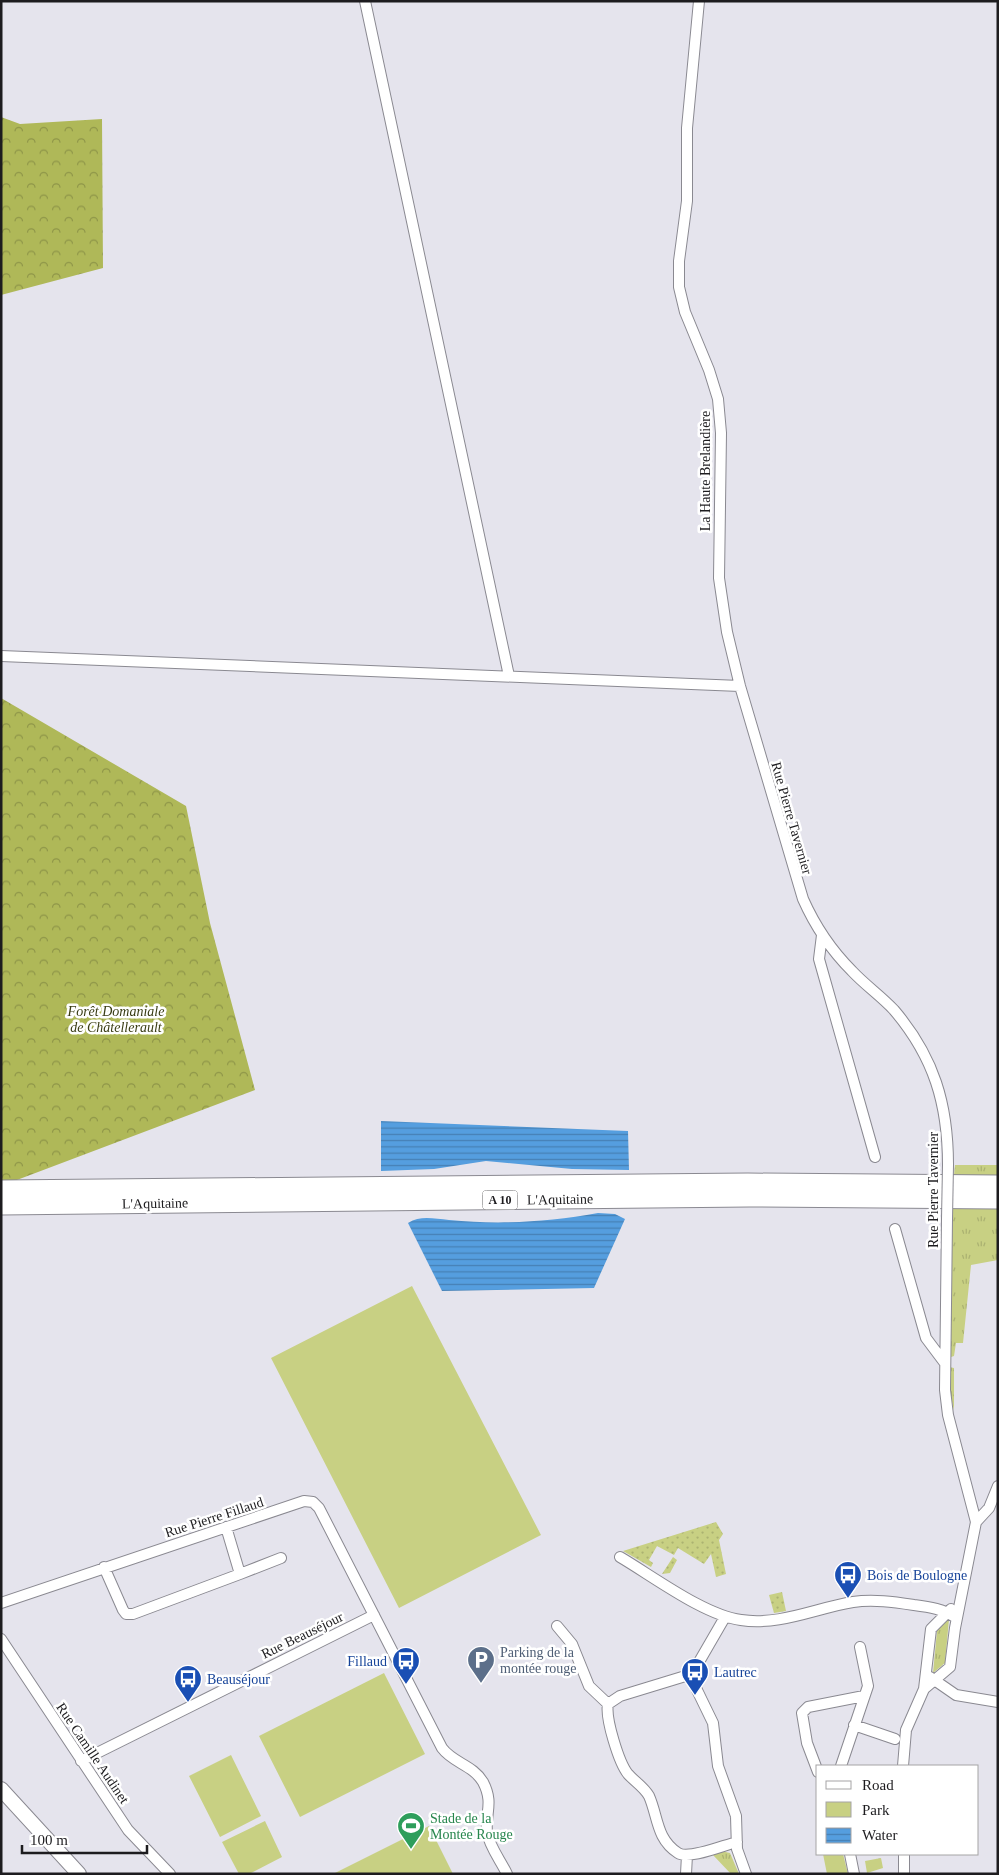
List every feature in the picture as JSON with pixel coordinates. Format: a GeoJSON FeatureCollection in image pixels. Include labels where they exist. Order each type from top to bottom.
{"type":"FeatureCollection","features":[{"type":"Feature","properties":{"kind":"highway","name":"L'Aquitaine"},"geometry":{"type":"LineString","coordinates":[[1,1190],[748,1182],[998,1185]]}},
{"type":"Feature","properties":{"kind":"highway","name":"L'Aquitaine"},"geometry":{"type":"LineString","coordinates":[[1,1205],[758,1197],[998,1199]]}},
{"type":"Feature","properties":{"kind":"street"},"geometry":{"type":"LineString","coordinates":[[366,1],[509,676]]}},
{"type":"Feature","properties":{"kind":"street","name":"La Haute Brelandière"},"geometry":{"type":"LineString","coordinates":[[699,1],[688,119],[687,201],[679,261],[679,288],[685,312],[709,370],[718,400],[721,433],[719,578],[723,614],[740,686]]}},
{"type":"Feature","properties":{"kind":"street"},"geometry":{"type":"LineString","coordinates":[[1,656],[740,686]]}},
{"type":"Feature","properties":{"kind":"street","name":"Rue Pierre Tavernier"},"geometry":{"type":"LineString","coordinates":[[740,686],[795,876],[808,912],[822,935],[853,973],[893,1009],[917,1041],[927,1058],[942,1097],[946,1117],[948,1165],[944,1362],[948,1415],[976,1522],[957,1618],[950,1667],[924,1689]]}},
{"type":"Feature","properties":{"kind":"street"},"geometry":{"type":"LineString","coordinates":[[822,935],[819,959],[875,1157]]}},
{"type":"Feature","properties":{"kind":"street"},"geometry":{"type":"LineString","coordinates":[[895,1229],[926,1338],[944,1362]]}},
{"type":"Feature","properties":{"kind":"street"},"geometry":{"type":"LineString","coordinates":[[976,1522],[989,1508],[998,1486]]}},
{"type":"Feature","properties":{"kind":"street","name":"Rue Pierre Fillaud"},"geometry":{"type":"LineString","coordinates":[[1,1603],[304,1501],[313,1502],[319,1508],[374,1615]]}},
{"type":"Feature","properties":{"kind":"street"},"geometry":{"type":"LineString","coordinates":[[226,1527],[240,1574]]}},
{"type":"Feature","properties":{"kind":"street"},"geometry":{"type":"LineString","coordinates":[[620,1557],[708,1610],[725,1617],[742,1620],[779,1619],[867,1601],[895,1602],[948,1611],[957,1618]]}},
{"type":"Feature","properties":{"kind":"street"},"geometry":{"type":"LineString","coordinates":[[104,1567],[123,1610],[129,1614],[281,1558]]}},
{"type":"Feature","properties":{"kind":"street","name":"Rue Pierre Tavernier"},"geometry":{"type":"LineString","coordinates":[[903,1765],[906,1730],[924,1689],[931,1629],[961,1596]]}},
{"type":"Feature","properties":{"kind":"street"},"geometry":{"type":"LineString","coordinates":[[374,1615],[442,1748],[450,1756],[469,1766],[484,1784],[489,1804],[487,1833],[507,1874]]}},
{"type":"Feature","properties":{"kind":"street","name":"Rue Beauséjour"},"geometry":{"type":"LineString","coordinates":[[82,1761],[374,1615]]}},
{"type":"Feature","properties":{"kind":"street"},"geometry":{"type":"LineString","coordinates":[[608,1704],[620,1696],[692,1674],[725,1617]]}},
{"type":"Feature","properties":{"kind":"street"},"geometry":{"type":"LineString","coordinates":[[558,1626],[572,1644],[589,1686],[608,1704],[608,1716],[622,1764],[629,1775],[648,1794],[658,1828],[665,1840],[678,1852],[687,1855],[737,1842]]}},
{"type":"Feature","properties":{"kind":"street","name":"Rue Camille Audinet"},"geometry":{"type":"LineString","coordinates":[[1,1639],[128,1830],[170,1874]]}},
{"type":"Feature","properties":{"kind":"street"},"geometry":{"type":"LineString","coordinates":[[840,1765],[868,1686],[860,1647]]}},
{"type":"Feature","properties":{"kind":"street"},"geometry":{"type":"LineString","coordinates":[[926,1672],[929,1677],[956,1695],[998,1702]]}},
{"type":"Feature","properties":{"kind":"street"},"geometry":{"type":"LineString","coordinates":[[692,1674],[696,1688],[713,1723],[718,1766],[736,1816],[739,1858],[746,1874]]}},
{"type":"Feature","properties":{"kind":"street"},"geometry":{"type":"LineString","coordinates":[[816,1767],[807,1743],[802,1713],[808,1707],[864,1696]]}},
{"type":"Feature","properties":{"kind":"street"},"geometry":{"type":"LineString","coordinates":[[854,1725],[895,1739]]}},
{"type":"Feature","properties":{"kind":"street"},"geometry":{"type":"LineString","coordinates":[[1,1789],[79,1874]]}},
{"type":"Feature","properties":{"kind":"street"},"geometry":{"type":"LineString","coordinates":[[686,1874],[687,1855]]}},
{"type":"Feature","properties":{"kind":"street"},"geometry":{"type":"LineString","coordinates":[[850,1855],[854,1874]]}},
{"type":"Feature","properties":{"kind":"street"},"geometry":{"type":"LineString","coordinates":[[904,1855],[904,1874]]}},
{"type":"Feature","properties":{"kind":"green space"},"geometry":{"type":"Polygon","coordinates":[[[1,117],[20,124],[102,119],[103,268],[1,295],[1,117]]]}},
{"type":"Feature","properties":{"kind":"green space","name":"Forêt Domaniale de Châtellerault"},"geometry":{"type":"Polygon","coordinates":[[[1,698],[186,806],[210,923],[255,1090],[1,1186],[1,698]]]}},
{"type":"Feature","properties":{"kind":"green space"},"geometry":{"type":"Polygon","coordinates":[[[955,1165],[998,1165],[998,1177],[954,1175],[955,1165]]]}},
{"type":"Feature","properties":{"kind":"green space"},"geometry":{"type":"Polygon","coordinates":[[[953,1206],[998,1209],[998,1260],[971,1265],[963,1343],[956,1343],[954,1356],[951,1357],[948,1356],[948,1349],[953,1206]]]}},
{"type":"Feature","properties":{"kind":"green space"},"geometry":{"type":"Polygon","coordinates":[[[412,1286],[541,1535],[399,1608],[271,1358],[412,1286]]]}},
{"type":"Feature","properties":{"kind":"green space"},"geometry":{"type":"Polygon","coordinates":[[[949,1367],[954,1368],[954,1410],[949,1389],[949,1367]]]}},
{"type":"Feature","properties":{"kind":"green space"},"geometry":{"type":"Polygon","coordinates":[[[716,1522],[723,1534],[719,1540],[726,1574],[716,1577],[711,1554],[704,1564],[678,1548],[674,1555],[657,1546],[649,1560],[653,1563],[651,1567],[623,1551],[716,1522]]]}},
{"type":"Feature","properties":{"kind":"green space"},"geometry":{"type":"Polygon","coordinates":[[[673,1557],[677,1560],[670,1573],[662,1574],[673,1557]]]}},
{"type":"Feature","properties":{"kind":"green space"},"geometry":{"type":"Polygon","coordinates":[[[782,1592],[786,1611],[774,1613],[769,1595],[782,1592]]]}},
{"type":"Feature","properties":{"kind":"green space"},"geometry":{"type":"Polygon","coordinates":[[[949,1619],[945,1663],[933,1673],[937,1631],[949,1619]]]}},
{"type":"Feature","properties":{"kind":"green space"},"geometry":{"type":"Polygon","coordinates":[[[384,1673],[425,1754],[300,1817],[259,1736],[384,1673]]]}},
{"type":"Feature","properties":{"kind":"green space"},"geometry":{"type":"Polygon","coordinates":[[[231,1755],[261,1816],[220,1837],[189,1776],[231,1755]]]}},
{"type":"Feature","properties":{"kind":"green space"},"geometry":{"type":"Polygon","coordinates":[[[265,1821],[282,1857],[249,1874],[239,1874],[222,1842],[265,1821]]]}},
{"type":"Feature","properties":{"kind":"green space","name":"Stade de la Montée Rouge"},"geometry":{"type":"Polygon","coordinates":[[[429,1826],[453,1874],[333,1874],[429,1826]]]}},
{"type":"Feature","properties":{"kind":"green space"},"geometry":{"type":"Polygon","coordinates":[[[721,1851],[730,1853],[739,1874],[731,1874],[713,1855],[721,1851]]]}},
{"type":"Feature","properties":{"kind":"green space"},"geometry":{"type":"Polygon","coordinates":[[[823,1855],[843,1855],[848,1874],[827,1874],[823,1855]]]}},
{"type":"Feature","properties":{"kind":"green space"},"geometry":{"type":"Polygon","coordinates":[[[881,1858],[883,1868],[867,1873],[865,1861],[881,1858]]]}},
{"type":"Feature","properties":{"kind":"water"},"geometry":{"type":"Polygon","coordinates":[[[381,1121],[628,1131],[629,1170],[572,1169],[486,1161],[434,1169],[381,1171],[381,1121]]]}},
{"type":"Feature","properties":{"kind":"water"},"geometry":{"type":"Polygon","coordinates":[[[598,1213],[615,1214],[625,1219],[594,1288],[442,1291],[408,1223],[428,1218],[468,1222],[524,1222],[598,1213]]]}},
{"type":"Feature","properties":{"kind":"place","name":"Bois de Boulogne"},"geometry":{"type":"Point","coordinates":[848,1599]}},
{"type":"Feature","properties":{"kind":"place","name":"Parking de la montée rouge"},"geometry":{"type":"Point","coordinates":[481,1684]}},
{"type":"Feature","properties":{"kind":"place","name":"Fillaud"},"geometry":{"type":"Point","coordinates":[406,1685]}},
{"type":"Feature","properties":{"kind":"place","name":"Lautrec"},"geometry":{"type":"Point","coordinates":[695,1696]}},
{"type":"Feature","properties":{"kind":"place","name":"Beauséjour"},"geometry":{"type":"Point","coordinates":[188,1703]}},
{"type":"Feature","properties":{"kind":"place","name":"Stade de la Montée Rouge"},"geometry":{"type":"Point","coordinates":[411,1850]}}]}
